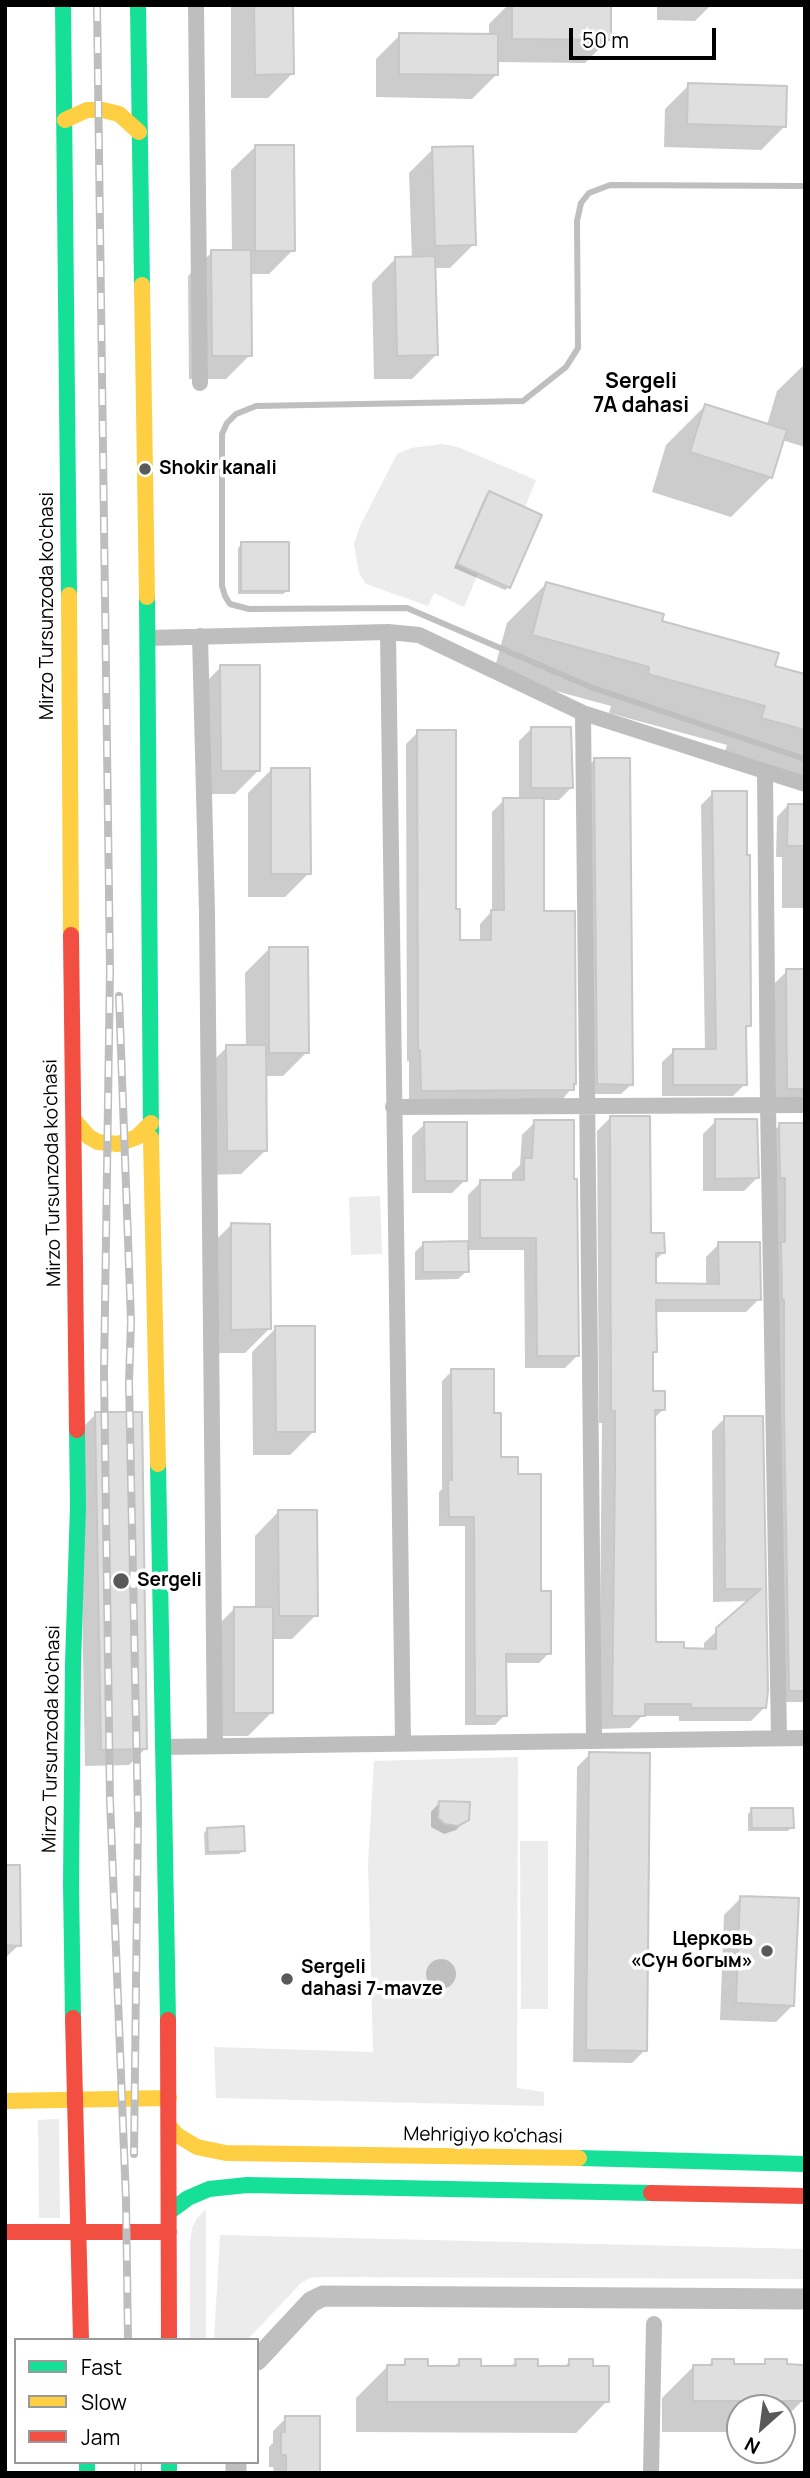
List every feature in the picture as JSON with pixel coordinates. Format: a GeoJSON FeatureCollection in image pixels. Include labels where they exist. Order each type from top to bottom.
{"type":"FeatureCollection","features":[{"type":"Feature","properties":{"kind":"main road","name":"Mirzo Tursunzoda ko'chasi"},"geometry":{"type":"LineString","coordinates":[[63,5],[78,1506],[71,1884],[81,2338]]}},
{"type":"Feature","properties":{"kind":"main road"},"geometry":{"type":"LineString","coordinates":[[138,5],[148,638],[151,1123],[169,2098],[169,2338]]}},
{"type":"Feature","properties":{"kind":"main road"},"geometry":{"type":"LineString","coordinates":[[65,120],[87,110],[103,110],[119,114],[139,132]]}},
{"type":"Feature","properties":{"kind":"main road"},"geometry":{"type":"LineString","coordinates":[[74,1120],[89,1137],[98,1142],[118,1144],[137,1137],[151,1123]]}},
{"type":"Feature","properties":{"kind":"main road"},"geometry":{"type":"LineString","coordinates":[[5,2101],[169,2098]]}},
{"type":"Feature","properties":{"kind":"main road","name":"Mehrigiyo ko'chasi"},"geometry":{"type":"LineString","coordinates":[[169,2126],[177,2135],[197,2147],[226,2153],[805,2164]]}},
{"type":"Feature","properties":{"kind":"main road"},"geometry":{"type":"LineString","coordinates":[[169,2212],[188,2198],[209,2189],[247,2185],[805,2196]]}},
{"type":"Feature","properties":{"kind":"main road"},"geometry":{"type":"LineString","coordinates":[[5,2232],[169,2232]]}},
{"type":"Feature","properties":{"kind":"street"},"geometry":{"type":"LineString","coordinates":[[196,5],[200,383]]}},
{"type":"Feature","properties":{"kind":"street"},"geometry":{"type":"LineString","coordinates":[[148,638],[388,632],[419,635],[583,713],[805,784]]}},
{"type":"Feature","properties":{"kind":"street"},"geometry":{"type":"LineString","coordinates":[[388,632],[403,1744]]}},
{"type":"Feature","properties":{"kind":"street"},"geometry":{"type":"LineString","coordinates":[[200,636],[207,912],[215,1746]]}},
{"type":"Feature","properties":{"kind":"street"},"geometry":{"type":"LineString","coordinates":[[583,713],[594,1741]]}},
{"type":"Feature","properties":{"kind":"street"},"geometry":{"type":"LineString","coordinates":[[765,772],[779,1738]]}},
{"type":"Feature","properties":{"kind":"street"},"geometry":{"type":"LineString","coordinates":[[393,1107],[805,1105]]}},
{"type":"Feature","properties":{"kind":"street"},"geometry":{"type":"LineString","coordinates":[[163,1746],[805,1738]]}},
{"type":"Feature","properties":{"kind":"street"},"geometry":{"type":"LineString","coordinates":[[651,2473],[654,2324]]}},
{"type":"Feature","properties":{"kind":"shaded area"},"geometry":{"type":"Polygon","coordinates":[[[442,444],[458,447],[536,480],[525,507],[488,492],[457,564],[478,574],[464,607],[434,593],[428,606],[366,584],[359,573],[354,544],[360,526],[397,454],[411,448],[442,444]]]}},
{"type":"Feature","properties":{"kind":"shaded area"},"geometry":{"type":"Polygon","coordinates":[[[380,1196],[382,1254],[351,1255],[349,1197],[380,1196]]]}},
{"type":"Feature","properties":{"kind":"shaded area"},"geometry":{"type":"Polygon","coordinates":[[[518,1757],[517,2088],[544,2092],[544,2106],[216,2098],[214,2047],[373,2052],[368,1863],[374,1761],[518,1757]]]}},
{"type":"Feature","properties":{"kind":"shaded area"},"geometry":{"type":"Polygon","coordinates":[[[520,1841],[548,1841],[548,2009],[521,2009],[520,1841]]]}},
{"type":"Feature","properties":{"kind":"shaded area"},"geometry":{"type":"Polygon","coordinates":[[[441,1959],[447,1960],[455,1968],[455,1980],[447,1988],[441,1989],[435,1988],[427,1980],[426,1974],[427,1968],[435,1960],[441,1959]]]}},
{"type":"Feature","properties":{"kind":"shaded area"},"geometry":{"type":"Polygon","coordinates":[[[59,2119],[60,2218],[39,2218],[38,2120],[59,2119]]]}},
{"type":"Feature","properties":{"kind":"shaded area"},"geometry":{"type":"Polygon","coordinates":[[[206,2209],[206,2338],[190,2338],[190,2243],[192,2228],[206,2209]]]}},
{"type":"Feature","properties":{"kind":"shaded area"},"geometry":{"type":"Polygon","coordinates":[[[220,2235],[805,2249],[805,2279],[310,2278],[301,2283],[249,2338],[214,2338],[220,2235]]]}},
{"type":"Feature","properties":{"kind":"building"},"geometry":{"type":"Polygon","coordinates":[[[254,5],[293,5],[294,74],[255,75],[254,5]]]}},
{"type":"Feature","properties":{"kind":"building"},"geometry":{"type":"Polygon","coordinates":[[[512,5],[611,5],[611,40],[512,39],[512,5]]]}},
{"type":"Feature","properties":{"kind":"building"},"geometry":{"type":"Polygon","coordinates":[[[399,33],[498,34],[498,75],[399,74],[399,33]]]}},
{"type":"Feature","properties":{"kind":"building"},"geometry":{"type":"Polygon","coordinates":[[[688,83],[787,86],[786,127],[687,124],[688,83]]]}},
{"type":"Feature","properties":{"kind":"building"},"geometry":{"type":"Polygon","coordinates":[[[255,145],[294,145],[295,251],[255,251],[255,145]]]}},
{"type":"Feature","properties":{"kind":"building"},"geometry":{"type":"Polygon","coordinates":[[[473,146],[476,245],[435,246],[432,147],[473,146]]]}},
{"type":"Feature","properties":{"kind":"building"},"geometry":{"type":"Polygon","coordinates":[[[211,250],[251,250],[252,356],[212,356],[211,250]]]}},
{"type":"Feature","properties":{"kind":"building"},"geometry":{"type":"Polygon","coordinates":[[[435,256],[438,355],[397,356],[395,257],[435,256]]]}},
{"type":"Feature","properties":{"kind":"building"},"geometry":{"type":"Polygon","coordinates":[[[705,404],[787,430],[772,478],[690,452],[705,404]]]}},
{"type":"Feature","properties":{"kind":"building"},"geometry":{"type":"Polygon","coordinates":[[[489,491],[542,515],[510,588],[457,564],[489,491]]]}},
{"type":"Feature","properties":{"kind":"building"},"geometry":{"type":"Polygon","coordinates":[[[241,542],[289,542],[289,591],[241,591],[241,542]]]}},
{"type":"Feature","properties":{"kind":"building"},"geometry":{"type":"Polygon","coordinates":[[[546,582],[664,614],[662,621],[779,653],[775,666],[805,674],[805,730],[761,718],[765,706],[648,674],[649,667],[532,635],[546,582]]]}},
{"type":"Feature","properties":{"kind":"building"},"geometry":{"type":"Polygon","coordinates":[[[220,665],[260,665],[260,771],[221,771],[220,665]]]}},
{"type":"Feature","properties":{"kind":"building"},"geometry":{"type":"Polygon","coordinates":[[[531,727],[571,727],[573,788],[531,788],[531,727]]]}},
{"type":"Feature","properties":{"kind":"building"},"geometry":{"type":"Polygon","coordinates":[[[417,730],[456,730],[456,909],[460,909],[460,940],[491,940],[491,910],[504,910],[503,798],[544,798],[544,911],[575,911],[574,1090],[421,1091],[418,1050],[417,730]]]}},
{"type":"Feature","properties":{"kind":"building"},"geometry":{"type":"Polygon","coordinates":[[[594,758],[630,758],[633,1085],[597,1084],[594,758]]]}},
{"type":"Feature","properties":{"kind":"building"},"geometry":{"type":"Polygon","coordinates":[[[271,768],[310,768],[311,874],[271,874],[271,768]]]}},
{"type":"Feature","properties":{"kind":"building"},"geometry":{"type":"Polygon","coordinates":[[[712,791],[747,791],[751,1026],[746,1026],[747,1085],[673,1085],[673,1049],[716,1049],[712,791]]]}},
{"type":"Feature","properties":{"kind":"building"},"geometry":{"type":"Polygon","coordinates":[[[788,804],[805,804],[805,846],[787,846],[788,804]]]}},
{"type":"Feature","properties":{"kind":"building"},"geometry":{"type":"Polygon","coordinates":[[[269,947],[308,947],[309,1053],[269,1053],[269,947]]]}},
{"type":"Feature","properties":{"kind":"building"},"geometry":{"type":"Polygon","coordinates":[[[786,969],[805,969],[805,1089],[787,1089],[786,969]]]}},
{"type":"Feature","properties":{"kind":"building"},"geometry":{"type":"Polygon","coordinates":[[[226,1045],[266,1045],[267,1151],[227,1151],[226,1045]]]}},
{"type":"Feature","properties":{"kind":"building"},"geometry":{"type":"Polygon","coordinates":[[[610,1116],[650,1116],[651,1233],[664,1233],[665,1253],[656,1253],[656,1283],[719,1284],[718,1242],[760,1242],[761,1300],[656,1300],[657,1352],[653,1352],[653,1391],[665,1391],[665,1410],[655,1410],[656,1642],[684,1642],[684,1648],[716,1649],[716,1628],[761,1589],[725,1589],[724,1416],[763,1416],[768,1691],[766,1708],[691,1708],[691,1704],[645,1704],[645,1716],[612,1716],[615,1411],[611,1411],[610,1116]]]}},
{"type":"Feature","properties":{"kind":"building"},"geometry":{"type":"Polygon","coordinates":[[[715,1119],[757,1119],[759,1178],[715,1179],[715,1119]]]}},
{"type":"Feature","properties":{"kind":"building"},"geometry":{"type":"Polygon","coordinates":[[[534,1120],[574,1120],[579,1356],[537,1356],[536,1238],[480,1238],[480,1180],[524,1180],[524,1158],[532,1158],[534,1120]]]}},
{"type":"Feature","properties":{"kind":"building"},"geometry":{"type":"Polygon","coordinates":[[[424,1122],[467,1122],[467,1181],[425,1181],[424,1122]]]}},
{"type":"Feature","properties":{"kind":"building"},"geometry":{"type":"Polygon","coordinates":[[[779,1123],[805,1123],[805,1691],[789,1691],[781,1242],[785,1242],[785,1178],[780,1178],[779,1123]]]}},
{"type":"Feature","properties":{"kind":"building"},"geometry":{"type":"Polygon","coordinates":[[[231,1223],[270,1224],[271,1329],[231,1330],[231,1223]]]}},
{"type":"Feature","properties":{"kind":"building"},"geometry":{"type":"Polygon","coordinates":[[[468,1241],[469,1272],[423,1272],[423,1242],[468,1241]]]}},
{"type":"Feature","properties":{"kind":"building"},"geometry":{"type":"Polygon","coordinates":[[[275,1326],[315,1326],[315,1432],[276,1432],[275,1326]]]}},
{"type":"Feature","properties":{"kind":"building"},"geometry":{"type":"Polygon","coordinates":[[[451,1369],[494,1369],[494,1413],[501,1413],[501,1457],[518,1457],[518,1474],[541,1474],[541,1591],[551,1591],[551,1654],[506,1654],[507,1716],[475,1716],[474,1517],[449,1517],[448,1480],[452,1480],[451,1369]]]}},
{"type":"Feature","properties":{"kind":"building","name":"Sergeli"},"geometry":{"type":"Polygon","coordinates":[[[95,1412],[142,1412],[147,1749],[101,1750],[95,1412]]]}},
{"type":"Feature","properties":{"kind":"building"},"geometry":{"type":"Polygon","coordinates":[[[278,1510],[317,1510],[318,1616],[279,1616],[278,1510]]]}},
{"type":"Feature","properties":{"kind":"building"},"geometry":{"type":"Polygon","coordinates":[[[234,1607],[273,1607],[273,1713],[234,1713],[234,1607]]]}},
{"type":"Feature","properties":{"kind":"building"},"geometry":{"type":"Polygon","coordinates":[[[589,1752],[650,1753],[647,2051],[586,2050],[589,1752]]]}},
{"type":"Feature","properties":{"kind":"building"},"geometry":{"type":"Polygon","coordinates":[[[439,1801],[470,1802],[469,1820],[458,1826],[445,1824],[438,1818],[439,1801]]]}},
{"type":"Feature","properties":{"kind":"building"},"geometry":{"type":"Polygon","coordinates":[[[751,1808],[793,1808],[794,1828],[752,1828],[751,1808]]]}},
{"type":"Feature","properties":{"kind":"building"},"geometry":{"type":"Polygon","coordinates":[[[244,1826],[245,1851],[208,1852],[207,1828],[244,1826]]]}},
{"type":"Feature","properties":{"kind":"building"},"geometry":{"type":"Polygon","coordinates":[[[5,1865],[20,1865],[21,1946],[5,1945],[5,1865]]]}},
{"type":"Feature","properties":{"kind":"building","name":"Церковь «Сун богым»"},"geometry":{"type":"Polygon","coordinates":[[[740,1896],[799,1898],[794,2006],[736,2003],[740,1896]]]}},
{"type":"Feature","properties":{"kind":"building"},"geometry":{"type":"Polygon","coordinates":[[[405,2359],[428,2359],[428,2366],[459,2366],[459,2359],[481,2359],[481,2366],[516,2366],[515,2359],[538,2359],[538,2366],[569,2366],[569,2359],[593,2359],[593,2366],[609,2366],[609,2402],[387,2402],[387,2365],[405,2365],[405,2359]]]}},
{"type":"Feature","properties":{"kind":"building"},"geometry":{"type":"Polygon","coordinates":[[[712,2359],[734,2359],[734,2364],[765,2364],[765,2359],[787,2359],[787,2364],[804,2365],[804,2401],[796,2401],[796,2394],[726,2394],[726,2401],[693,2401],[693,2365],[712,2365],[712,2359]]]}},
{"type":"Feature","properties":{"kind":"building"},"geometry":{"type":"Polygon","coordinates":[[[285,2416],[320,2416],[320,2473],[286,2473],[286,2455],[281,2455],[281,2432],[285,2432],[285,2416]]]}},
{"type":"Feature","properties":{"kind":"waterway"},"geometry":{"type":"LineString","coordinates":[[805,186],[610,185],[589,193],[581,203],[577,221],[578,348],[566,367],[523,401],[256,406],[236,414],[227,423],[222,434],[222,586],[230,604],[249,609],[407,608],[593,688],[805,759]]}},
{"type":"Feature","properties":{"kind":"waterway"},"geometry":{"type":"LineString","coordinates":[[259,2358],[311,2302],[323,2296],[805,2299]]}},
{"type":"Feature","properties":{"kind":"waterway"},"geometry":{"type":"LineString","coordinates":[[236,2464],[236,2473]]}},
{"type":"Feature","properties":{"kind":"railway"},"geometry":{"type":"LineString","coordinates":[[97,5],[110,969],[104,1374],[110,1800],[126,2200],[128,2338]]}},
{"type":"Feature","properties":{"kind":"railway"},"geometry":{"type":"LineString","coordinates":[[119,996],[131,1321],[129,1382],[138,1817],[134,2154]]}},
{"type":"Feature","properties":{"kind":"railway"},"geometry":{"type":"LineString","coordinates":[[138,2464],[138,2473]]}},
{"type":"Feature","properties":{"kind":"traffic: fast"},"geometry":{"type":"LineString","coordinates":[[63,5],[69,595]]}},
{"type":"Feature","properties":{"kind":"traffic: fast"},"geometry":{"type":"LineString","coordinates":[[138,5],[142,285]]}},
{"type":"Feature","properties":{"kind":"traffic: fast"},"geometry":{"type":"LineString","coordinates":[[147,597],[151,1138]]}},
{"type":"Feature","properties":{"kind":"traffic: fast"},"geometry":{"type":"LineString","coordinates":[[73,2018],[71,1884],[77,1430]]}},
{"type":"Feature","properties":{"kind":"traffic: fast"},"geometry":{"type":"LineString","coordinates":[[158,1464],[168,2020]]}},
{"type":"Feature","properties":{"kind":"traffic: fast"},"geometry":{"type":"LineString","coordinates":[[579,2158],[805,2164]]}},
{"type":"Feature","properties":{"kind":"traffic: fast"},"geometry":{"type":"LineString","coordinates":[[169,2212],[188,2198],[209,2189],[247,2185],[651,2193]]}},
{"type":"Feature","properties":{"kind":"traffic: fast"},"geometry":{"type":"LineString","coordinates":[[87,2464],[87,2473]]}},
{"type":"Feature","properties":{"kind":"traffic: fast"},"geometry":{"type":"LineString","coordinates":[[169,2464],[169,2473]]}},
{"type":"Feature","properties":{"kind":"traffic: slow"},"geometry":{"type":"LineString","coordinates":[[65,120],[87,110],[103,110],[119,114],[139,132]]}},
{"type":"Feature","properties":{"kind":"traffic: slow"},"geometry":{"type":"LineString","coordinates":[[142,285],[147,597]]}},
{"type":"Feature","properties":{"kind":"traffic: slow"},"geometry":{"type":"LineString","coordinates":[[69,595],[71,935]]}},
{"type":"Feature","properties":{"kind":"traffic: slow"},"geometry":{"type":"LineString","coordinates":[[74,1120],[89,1137],[98,1142],[118,1144],[137,1137],[151,1123]]}},
{"type":"Feature","properties":{"kind":"traffic: slow"},"geometry":{"type":"LineString","coordinates":[[151,1138],[158,1464]]}},
{"type":"Feature","properties":{"kind":"traffic: slow"},"geometry":{"type":"LineString","coordinates":[[5,2101],[169,2098]]}},
{"type":"Feature","properties":{"kind":"traffic: slow"},"geometry":{"type":"LineString","coordinates":[[169,2126],[177,2135],[197,2147],[226,2153],[579,2158]]}},
{"type":"Feature","properties":{"kind":"traffic: jam"},"geometry":{"type":"LineString","coordinates":[[71,935],[77,1430]]}},
{"type":"Feature","properties":{"kind":"traffic: jam"},"geometry":{"type":"LineString","coordinates":[[73,2018],[81,2338]]}},
{"type":"Feature","properties":{"kind":"traffic: jam"},"geometry":{"type":"LineString","coordinates":[[168,2020],[169,2338]]}},
{"type":"Feature","properties":{"kind":"traffic: jam"},"geometry":{"type":"LineString","coordinates":[[651,2193],[805,2196]]}},
{"type":"Feature","properties":{"kind":"traffic: jam"},"geometry":{"type":"LineString","coordinates":[[5,2232],[169,2232]]}},
{"type":"Feature","properties":{"kind":"place","name":"Shokir kanali"},"geometry":{"type":"Point","coordinates":[145,469]}},
{"type":"Feature","properties":{"kind":"place","name":"Sergeli"},"geometry":{"type":"Point","coordinates":[121,1581]}},
{"type":"Feature","properties":{"kind":"place","name":"Церковь «Сун богым»"},"geometry":{"type":"Point","coordinates":[767,1951]}},
{"type":"Feature","properties":{"kind":"place","name":"Sergeli dahasi 7-mavze"},"geometry":{"type":"Point","coordinates":[287,1979]}},
{"type":"Feature","properties":{"kind":"district","name":"Sergeli 7A dahasi"},"geometry":{"type":"Point","coordinates":[641,394]}}]}
